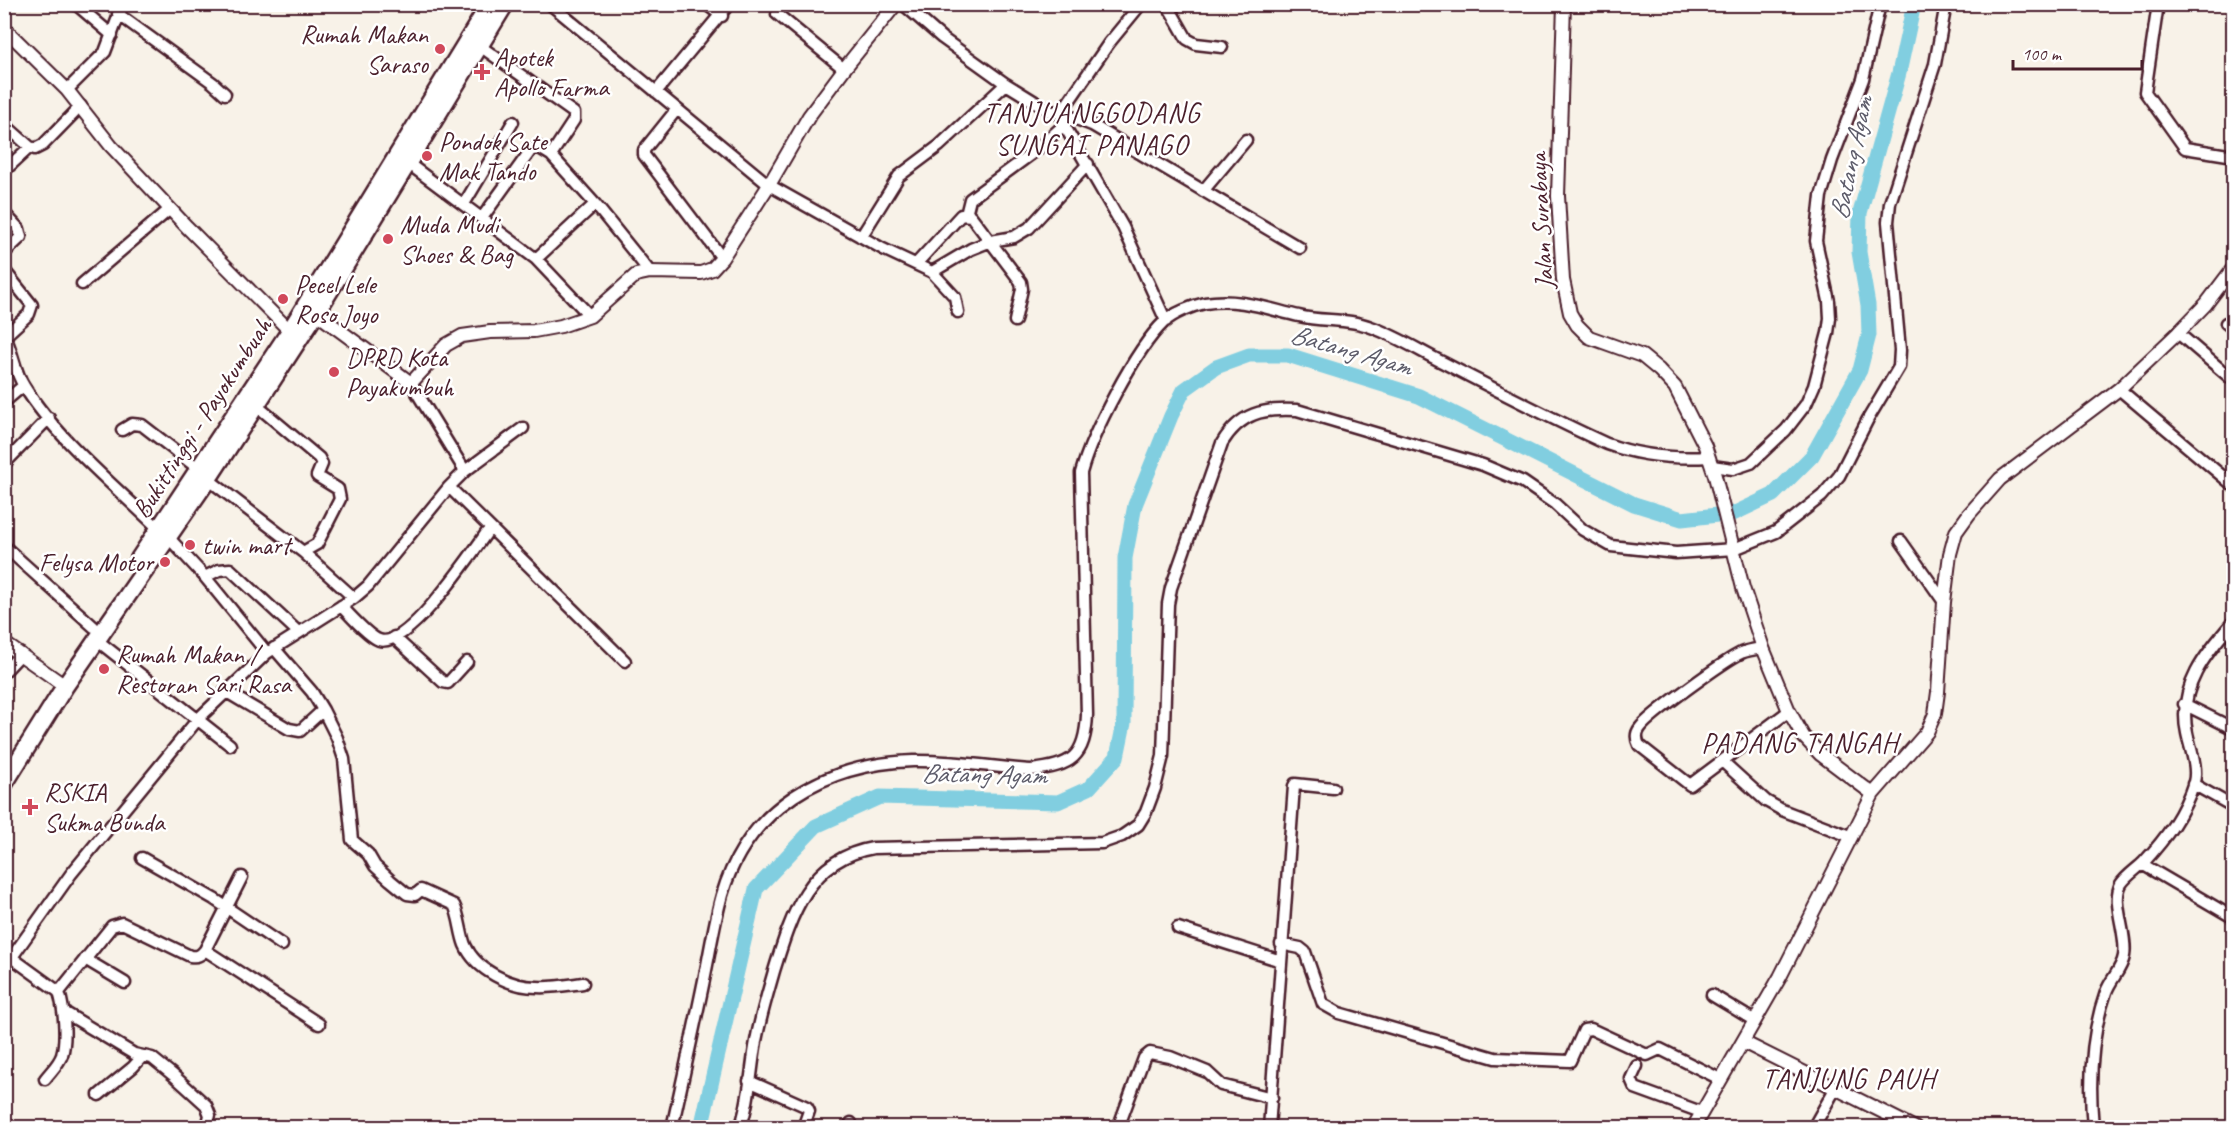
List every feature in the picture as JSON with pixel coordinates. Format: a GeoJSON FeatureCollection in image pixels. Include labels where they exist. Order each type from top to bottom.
{"type":"FeatureCollection","features":[{"type":"Feature","properties":{"kind":"highway","name":"Bukittinggi - Payokumbuah"},"geometry":{"type":"LineString","coordinates":[[446,91],[490,4]]}},
{"type":"Feature","properties":{"kind":"highway","name":"Bukittinggi - Payokumbuah"},"geometry":{"type":"LineString","coordinates":[[4,762],[96,634],[188,497],[290,331],[446,91],[480,46],[505,4]]}},
{"type":"Feature","properties":{"kind":"highway","name":"Bukittinggi - Payokumbuah"},"geometry":{"type":"LineString","coordinates":[[203,474],[256,405],[316,313],[409,164],[424,125]]}},
{"type":"Feature","properties":{"kind":"highway","name":"Bukittinggi - Payokumbuah"},"geometry":{"type":"LineString","coordinates":[[4,784],[61,683]]}},
{"type":"Feature","properties":{"kind":"street"},"geometry":{"type":"LineString","coordinates":[[550,4],[769,185],[861,237],[932,273],[955,297],[958,312]]}},
{"type":"Feature","properties":{"kind":"street"},"geometry":{"type":"LineString","coordinates":[[706,4],[722,16]]}},
{"type":"Feature","properties":{"kind":"street"},"geometry":{"type":"LineString","coordinates":[[656,92],[722,16],[729,4]]}},
{"type":"Feature","properties":{"kind":"street"},"geometry":{"type":"LineString","coordinates":[[411,383],[446,345],[462,336],[549,329],[590,316],[636,275],[650,272],[701,273],[711,269],[722,258],[769,185],[809,116],[896,4]]}},
{"type":"Feature","properties":{"kind":"street"},"geometry":{"type":"LineString","coordinates":[[903,4],[942,38],[1006,84],[1049,111],[1057,112],[1063,110],[1109,43],[1141,4]]}},
{"type":"Feature","properties":{"kind":"street"},"geometry":{"type":"LineString","coordinates":[[1167,4],[1187,39],[1196,44],[1222,47]]}},
{"type":"Feature","properties":{"kind":"street","name":"Jalan Surabaya"},"geometry":{"type":"LineString","coordinates":[[1564,4],[1558,196],[1563,280],[1570,313],[1577,325],[1589,337],[1642,356],[1675,387],[1712,466],[1743,588],[1763,648],[1789,711],[1803,736],[1820,754],[1873,794]]}},
{"type":"Feature","properties":{"kind":"street"},"geometry":{"type":"LineString","coordinates":[[672,1128],[722,895],[749,838],[774,809],[815,784],[845,771],[878,765],[913,761],[1031,770],[1066,763],[1077,755],[1084,742],[1087,715],[1081,472],[1092,441],[1117,392],[1150,338],[1166,321],[1204,303],[1223,301],[1245,303],[1310,318],[1358,323],[1395,338],[1607,444],[1631,453],[1733,469],[1751,463],[1786,430],[1806,404],[1814,386],[1830,318],[1829,301],[1816,241],[1821,196],[1832,160],[1863,80],[1880,4]]}},
{"type":"Feature","properties":{"kind":"street"},"geometry":{"type":"LineString","coordinates":[[745,1126],[749,1081],[759,1024],[787,927],[806,890],[828,867],[854,851],[873,848],[1102,843],[1122,836],[1138,825],[1146,812],[1155,788],[1163,756],[1168,604],[1171,588],[1222,443],[1231,428],[1251,414],[1275,409],[1297,410],[1483,465],[1523,482],[1555,504],[1583,530],[1611,546],[1676,553],[1734,549],[1776,532],[1822,496],[1839,476],[1868,419],[1899,367],[1900,350],[1888,222],[1890,203],[1935,64],[1946,4]]}},
{"type":"Feature","properties":{"kind":"street"},"geometry":{"type":"LineString","coordinates":[[2158,4],[2145,92],[2185,148],[2234,156]]}},
{"type":"Feature","properties":{"kind":"street"},"geometry":{"type":"LineString","coordinates":[[78,6],[112,35]]}},
{"type":"Feature","properties":{"kind":"street"},"geometry":{"type":"LineString","coordinates":[[67,90],[101,57],[107,48],[121,9],[225,94]]}},
{"type":"Feature","properties":{"kind":"street"},"geometry":{"type":"LineString","coordinates":[[777,14],[844,69]]}},
{"type":"Feature","properties":{"kind":"street"},"geometry":{"type":"LineString","coordinates":[[4,28],[67,90],[111,146],[170,209],[290,331]]}},
{"type":"Feature","properties":{"kind":"street"},"geometry":{"type":"LineString","coordinates":[[480,46],[575,115],[551,155]]}},
{"type":"Feature","properties":{"kind":"street"},"geometry":{"type":"LineString","coordinates":[[861,237],[899,176],[939,146],[1006,84]]}},
{"type":"Feature","properties":{"kind":"street"},"geometry":{"type":"LineString","coordinates":[[4,124],[35,149],[43,145],[81,106]]}},
{"type":"Feature","properties":{"kind":"street"},"geometry":{"type":"LineString","coordinates":[[677,109],[644,150],[644,155],[722,258]]}},
{"type":"Feature","properties":{"kind":"street"},"geometry":{"type":"LineString","coordinates":[[1063,110],[1064,125],[1130,242],[1166,321]]}},
{"type":"Feature","properties":{"kind":"street"},"geometry":{"type":"LineString","coordinates":[[1063,110],[1300,248]]}},
{"type":"Feature","properties":{"kind":"street"},"geometry":{"type":"LineString","coordinates":[[464,204],[513,123]]}},
{"type":"Feature","properties":{"kind":"street"},"geometry":{"type":"LineString","coordinates":[[966,214],[970,199],[1034,152],[1064,125]]}},
{"type":"Feature","properties":{"kind":"street"},"geometry":{"type":"LineString","coordinates":[[1203,191],[1246,140]]}},
{"type":"Feature","properties":{"kind":"street"},"geometry":{"type":"LineString","coordinates":[[4,171],[30,147]]}},
{"type":"Feature","properties":{"kind":"street"},"geometry":{"type":"LineString","coordinates":[[482,218],[531,150],[538,147],[551,155],[595,204],[650,272]]}},
{"type":"Feature","properties":{"kind":"street"},"geometry":{"type":"LineString","coordinates":[[409,164],[536,259],[590,316]]}},
{"type":"Feature","properties":{"kind":"street"},"geometry":{"type":"LineString","coordinates":[[932,273],[972,249],[991,241],[1014,237],[1029,228],[1088,164]]}},
{"type":"Feature","properties":{"kind":"street"},"geometry":{"type":"LineString","coordinates":[[536,259],[595,204]]}},
{"type":"Feature","properties":{"kind":"street"},"geometry":{"type":"LineString","coordinates":[[82,284],[170,209]]}},
{"type":"Feature","properties":{"kind":"street"},"geometry":{"type":"LineString","coordinates":[[4,213],[19,229],[21,237],[4,253]]}},
{"type":"Feature","properties":{"kind":"street"},"geometry":{"type":"LineString","coordinates":[[916,264],[962,215],[971,216],[1021,282],[1022,289],[1015,321]]}},
{"type":"Feature","properties":{"kind":"street"},"geometry":{"type":"LineString","coordinates":[[1692,1128],[1780,977],[1873,794],[1926,732],[1935,714],[1944,602],[1950,554],[1956,532],[2000,479],[2119,389],[2178,333],[2206,304],[2234,267]]}},
{"type":"Feature","properties":{"kind":"street"},"geometry":{"type":"LineString","coordinates":[[4,270],[32,305],[29,314],[5,335],[23,386],[80,453],[164,533],[312,692],[337,738],[344,759],[352,840],[368,854],[375,866],[407,894],[415,895],[421,890],[454,905],[465,944],[471,956],[483,968],[518,984],[538,988],[583,983]]}},
{"type":"Feature","properties":{"kind":"street"},"geometry":{"type":"LineString","coordinates":[[316,313],[411,383],[465,471]]}},
{"type":"Feature","properties":{"kind":"street"},"geometry":{"type":"LineString","coordinates":[[2178,333],[2234,381]]}},
{"type":"Feature","properties":{"kind":"street"},"geometry":{"type":"LineString","coordinates":[[4,402],[23,386]]}},
{"type":"Feature","properties":{"kind":"street"},"geometry":{"type":"LineString","coordinates":[[2119,389],[2234,486]]}},
{"type":"Feature","properties":{"kind":"street"},"geometry":{"type":"LineString","coordinates":[[256,405],[319,458],[322,464],[317,476],[338,489],[340,499],[317,544],[303,552]]}},
{"type":"Feature","properties":{"kind":"street"},"geometry":{"type":"LineString","coordinates":[[4,464],[48,418]]}},
{"type":"Feature","properties":{"kind":"street"},"geometry":{"type":"LineString","coordinates":[[122,430],[132,424],[142,425],[303,552],[354,598]]}},
{"type":"Feature","properties":{"kind":"street"},"geometry":{"type":"LineString","coordinates":[[45,1079],[62,1055],[64,1012],[59,992],[7,958],[71,874],[198,719],[225,691],[271,650],[354,598],[368,586],[449,487],[465,471],[523,428]]}},
{"type":"Feature","properties":{"kind":"street"},"geometry":{"type":"LineString","coordinates":[[449,487],[625,661]]}},
{"type":"Feature","properties":{"kind":"street"},"geometry":{"type":"LineString","coordinates":[[341,606],[375,638],[386,641],[394,637],[427,612],[490,528]]}},
{"type":"Feature","properties":{"kind":"street"},"geometry":{"type":"LineString","coordinates":[[1901,541],[1944,602]]}},
{"type":"Feature","properties":{"kind":"street"},"geometry":{"type":"LineString","coordinates":[[4,546],[96,634],[230,745]]}},
{"type":"Feature","properties":{"kind":"street"},"geometry":{"type":"LineString","coordinates":[[205,577],[219,570],[230,569],[298,632]]}},
{"type":"Feature","properties":{"kind":"street"},"geometry":{"type":"LineString","coordinates":[[2093,1128],[2093,1068],[2099,1018],[2106,990],[2124,958],[2125,940],[2118,902],[2120,885],[2174,827],[2193,784],[2195,771],[2184,722],[2184,704],[2197,669],[2212,646],[2234,621]]}},
{"type":"Feature","properties":{"kind":"street"},"geometry":{"type":"LineString","coordinates":[[394,637],[443,682],[448,683],[467,662]]}},
{"type":"Feature","properties":{"kind":"street"},"geometry":{"type":"LineString","coordinates":[[4,643],[61,683]]}},
{"type":"Feature","properties":{"kind":"street"},"geometry":{"type":"LineString","coordinates":[[1763,648],[1742,653],[1730,659],[1644,723],[1638,731],[1639,745],[1686,784],[1694,784],[1789,711]]}},
{"type":"Feature","properties":{"kind":"street"},"geometry":{"type":"LineString","coordinates":[[4,672],[21,654]]}},
{"type":"Feature","properties":{"kind":"street"},"geometry":{"type":"LineString","coordinates":[[225,691],[296,731],[300,731],[322,710]]}},
{"type":"Feature","properties":{"kind":"street"},"geometry":{"type":"LineString","coordinates":[[2184,704],[2234,729]]}},
{"type":"Feature","properties":{"kind":"street"},"geometry":{"type":"LineString","coordinates":[[1722,761],[1767,801],[1782,810],[1852,837]]}},
{"type":"Feature","properties":{"kind":"street"},"geometry":{"type":"LineString","coordinates":[[2193,784],[2234,807]]}},
{"type":"Feature","properties":{"kind":"street"},"geometry":{"type":"LineString","coordinates":[[1269,1128],[1294,785],[1333,788]]}},
{"type":"Feature","properties":{"kind":"street"},"geometry":{"type":"LineString","coordinates":[[142,858],[186,882],[282,945]]}},
{"type":"Feature","properties":{"kind":"street"},"geometry":{"type":"LineString","coordinates":[[2142,864],[2234,918]]}},
{"type":"Feature","properties":{"kind":"street"},"geometry":{"type":"LineString","coordinates":[[59,992],[112,926],[117,923],[122,923],[196,957],[205,950],[242,877]]}},
{"type":"Feature","properties":{"kind":"street"},"geometry":{"type":"LineString","coordinates":[[1178,928],[1281,962]]}},
{"type":"Feature","properties":{"kind":"street"},"geometry":{"type":"LineString","coordinates":[[1281,944],[1300,948],[1305,952],[1323,1004],[1339,1013],[1503,1059],[1570,1061],[1584,1030],[1591,1029],[1647,1056],[1660,1048],[1720,1078]]}},
{"type":"Feature","properties":{"kind":"street"},"geometry":{"type":"LineString","coordinates":[[205,950],[319,1024]]}},
{"type":"Feature","properties":{"kind":"street"},"geometry":{"type":"LineString","coordinates":[[85,959],[125,983]]}},
{"type":"Feature","properties":{"kind":"street"},"geometry":{"type":"LineString","coordinates":[[1712,995],[1755,1021]]}},
{"type":"Feature","properties":{"kind":"street"},"geometry":{"type":"LineString","coordinates":[[64,1012],[124,1048],[152,1058],[206,1105],[210,1115],[207,1128]]}},
{"type":"Feature","properties":{"kind":"street"},"geometry":{"type":"LineString","coordinates":[[1743,1042],[1915,1128]]}},
{"type":"Feature","properties":{"kind":"street"},"geometry":{"type":"LineString","coordinates":[[1119,1127],[1144,1058],[1150,1053],[1207,1072],[1221,1085],[1272,1098]]}},
{"type":"Feature","properties":{"kind":"street"},"geometry":{"type":"LineString","coordinates":[[99,1095],[143,1056]]}},
{"type":"Feature","properties":{"kind":"street"},"geometry":{"type":"LineString","coordinates":[[1637,1066],[1631,1079],[1635,1088],[1701,1112]]}},
{"type":"Feature","properties":{"kind":"street"},"geometry":{"type":"LineString","coordinates":[[749,1081],[807,1107],[809,1111],[803,1128]]}},
{"type":"Feature","properties":{"kind":"street"},"geometry":{"type":"LineString","coordinates":[[1813,1128],[1835,1089]]}},
{"type":"Feature","properties":{"kind":"waterway","name":"Batang Agam"},"geometry":{"type":"LineString","coordinates":[[701,1128],[756,889],[816,826],[880,797],[1058,802],[1089,788],[1117,757],[1124,723],[1125,558],[1135,505],[1184,390],[1216,367],[1249,355],[1288,355],[1419,396],[1634,504],[1682,519],[1735,513],[1773,495],[1812,456],[1860,370],[1869,335],[1868,305],[1859,252],[1860,213],[1899,73],[1914,4]]}},
{"type":"Feature","properties":{"kind":"place","name":"Rumah Makan Saraso"},"geometry":{"type":"Point","coordinates":[440,49]}},
{"type":"Feature","properties":{"kind":"place","name":"Apotek Apollo Farma"},"geometry":{"type":"Point","coordinates":[482,72]}},
{"type":"Feature","properties":{"kind":"place","name":"Pondok Sate Mak Tando"},"geometry":{"type":"Point","coordinates":[427,156]}},
{"type":"Feature","properties":{"kind":"place","name":"Muda Mudi Shoes & Bag"},"geometry":{"type":"Point","coordinates":[388,239]}},
{"type":"Feature","properties":{"kind":"place","name":"Pecel Lele Roso Joyo"},"geometry":{"type":"Point","coordinates":[283,299]}},
{"type":"Feature","properties":{"kind":"place","name":"DPRD Kota Payakumbuh"},"geometry":{"type":"Point","coordinates":[334,372]}},
{"type":"Feature","properties":{"kind":"place","name":"twin mart"},"geometry":{"type":"Point","coordinates":[190,545]}},
{"type":"Feature","properties":{"kind":"place","name":"Felysa Motor"},"geometry":{"type":"Point","coordinates":[165,562]}},
{"type":"Feature","properties":{"kind":"place","name":"Rumah Makan / Restoran Sari Rasa"},"geometry":{"type":"Point","coordinates":[104,669]}},
{"type":"Feature","properties":{"kind":"place","name":"RSKIA Sukma Bunda"},"geometry":{"type":"Point","coordinates":[30,807]}},
{"type":"Feature","properties":{"kind":"district","name":"TANJUANGGODANG SUNGAI PANAGO"},"geometry":{"type":"Point","coordinates":[1092,128]}},
{"type":"Feature","properties":{"kind":"district","name":"PADANG TANGAH"},"geometry":{"type":"Point","coordinates":[1800,742]}},
{"type":"Feature","properties":{"kind":"district","name":"TANJUNG PAUH"},"geometry":{"type":"Point","coordinates":[1849,1078]}}]}
